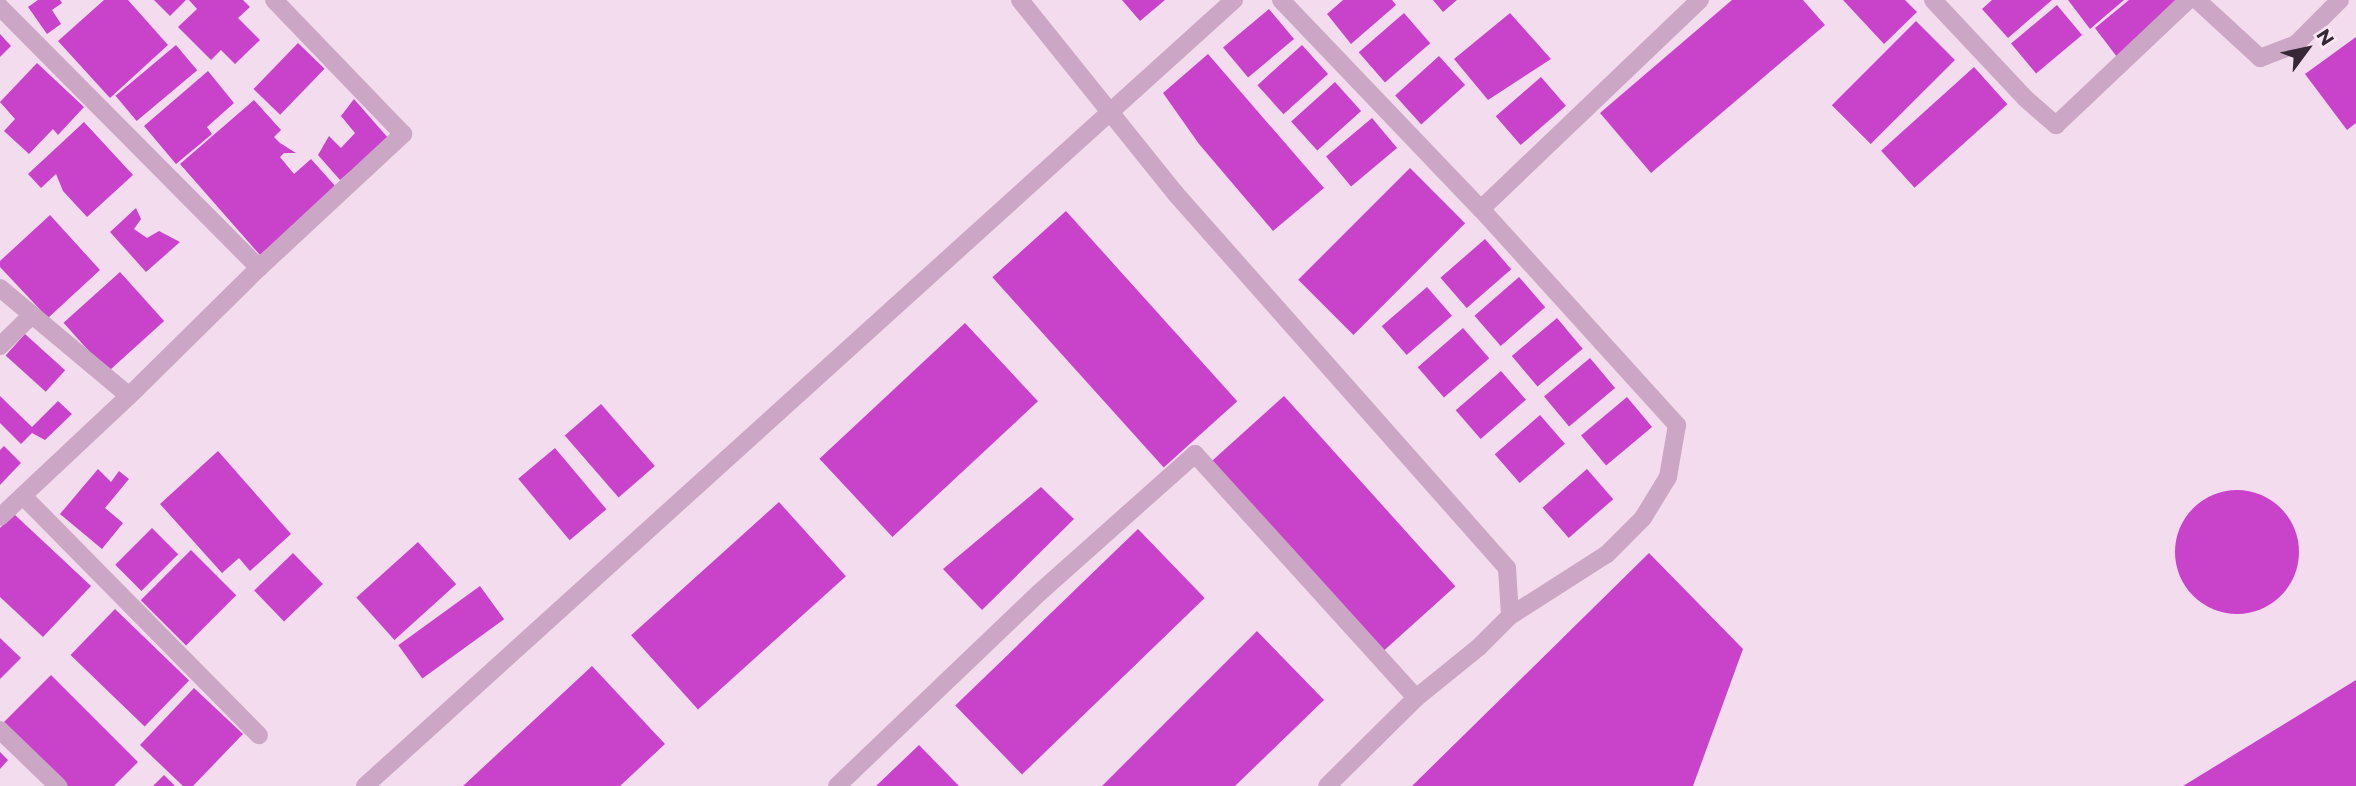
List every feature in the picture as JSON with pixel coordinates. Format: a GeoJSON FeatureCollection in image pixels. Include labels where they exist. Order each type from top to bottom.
{"type":"FeatureCollection","features":[{"type":"Feature","properties":{"kind":"street"},"geometry":{"type":"LineString","coordinates":[[0,517],[403,134],[274,0]]}},
{"type":"Feature","properties":{"kind":"street"},"geometry":{"type":"LineString","coordinates":[[1020,0],[1174,193],[1507,568],[1510,616]]}},
{"type":"Feature","properties":{"kind":"street"},"geometry":{"type":"LineString","coordinates":[[365,786],[1234,0]]}},
{"type":"Feature","properties":{"kind":"street"},"geometry":{"type":"LineString","coordinates":[[1281,0],[1480,209],[1677,425],[1668,477],[1643,518],[1607,554],[1510,616],[1479,647],[1416,698],[1327,786]]}},
{"type":"Feature","properties":{"kind":"street"},"geometry":{"type":"LineString","coordinates":[[1480,209],[1700,0]]}},
{"type":"Feature","properties":{"kind":"street"},"geometry":{"type":"LineString","coordinates":[[1933,0],[2026,99],[2056,125],[2188,0]]}},
{"type":"Feature","properties":{"kind":"street"},"geometry":{"type":"LineString","coordinates":[[2197,0],[2259,58],[2296,44],[2340,0]]}},
{"type":"Feature","properties":{"kind":"street"},"geometry":{"type":"LineString","coordinates":[[0,7],[259,268]]}},
{"type":"Feature","properties":{"kind":"street"},"geometry":{"type":"LineString","coordinates":[[0,288],[129,396]]}},
{"type":"Feature","properties":{"kind":"street"},"geometry":{"type":"LineString","coordinates":[[0,346],[31,316]]}},
{"type":"Feature","properties":{"kind":"street"},"geometry":{"type":"LineString","coordinates":[[837,786],[1039,593],[1195,454],[1416,698]]}},
{"type":"Feature","properties":{"kind":"street"},"geometry":{"type":"LineString","coordinates":[[23,496],[259,735]]}},
{"type":"Feature","properties":{"kind":"street"},"geometry":{"type":"LineString","coordinates":[[0,730],[58,786]]}},
{"type":"Feature","properties":{"kind":"building"},"geometry":{"type":"Polygon","coordinates":[[[38,0],[60,0],[62,3],[52,10],[61,24],[47,34],[28,7],[38,0]]]}},
{"type":"Feature","properties":{"kind":"building"},"geometry":{"type":"Polygon","coordinates":[[[104,0],[128,0],[168,45],[110,98],[58,41],[104,0]]]}},
{"type":"Feature","properties":{"kind":"building"},"geometry":{"type":"Polygon","coordinates":[[[154,0],[186,0],[170,16],[154,0]]]}},
{"type":"Feature","properties":{"kind":"building"},"geometry":{"type":"Polygon","coordinates":[[[189,0],[243,0],[250,7],[238,18],[260,40],[235,64],[221,50],[211,60],[178,27],[197,9],[189,0]]]}},
{"type":"Feature","properties":{"kind":"building"},"geometry":{"type":"Polygon","coordinates":[[[1122,0],[1165,0],[1140,21],[1122,0]]]}},
{"type":"Feature","properties":{"kind":"building"},"geometry":{"type":"Polygon","coordinates":[[[1343,0],[1392,0],[1396,5],[1351,44],[1327,14],[1343,0]]]}},
{"type":"Feature","properties":{"kind":"building"},"geometry":{"type":"Polygon","coordinates":[[[1433,0],[1457,0],[1443,12],[1433,0]]]}},
{"type":"Feature","properties":{"kind":"building"},"geometry":{"type":"Polygon","coordinates":[[[1732,0],[1803,0],[1825,25],[1651,173],[1600,113],[1732,0]]]}},
{"type":"Feature","properties":{"kind":"building"},"geometry":{"type":"Polygon","coordinates":[[[1843,0],[1905,0],[1917,12],[1884,44],[1843,0]]]}},
{"type":"Feature","properties":{"kind":"building"},"geometry":{"type":"Polygon","coordinates":[[[1992,0],[2052,0],[2008,38],[1982,9],[1992,0]]]}},
{"type":"Feature","properties":{"kind":"building"},"geometry":{"type":"Polygon","coordinates":[[[2068,0],[2124,0],[2090,29],[2068,0]]]}},
{"type":"Feature","properties":{"kind":"building"},"geometry":{"type":"Polygon","coordinates":[[[2129,0],[2179,0],[2117,57],[2095,28],[2129,0]]]}},
{"type":"Feature","properties":{"kind":"building"},"geometry":{"type":"Polygon","coordinates":[[[2057,5],[2082,35],[2036,73],[2011,44],[2057,5]]]}},
{"type":"Feature","properties":{"kind":"building"},"geometry":{"type":"Polygon","coordinates":[[[1269,9],[1294,39],[1248,77],[1223,48],[1269,9]]]}},
{"type":"Feature","properties":{"kind":"building"},"geometry":{"type":"Polygon","coordinates":[[[1404,13],[1430,43],[1385,83],[1359,52],[1404,13]]]}},
{"type":"Feature","properties":{"kind":"building"},"geometry":{"type":"Polygon","coordinates":[[[1510,13],[1551,59],[1488,100],[1454,59],[1510,13]]]}},
{"type":"Feature","properties":{"kind":"building"},"geometry":{"type":"Polygon","coordinates":[[[1916,21],[1955,60],[1871,144],[1832,105],[1916,21]]]}},
{"type":"Feature","properties":{"kind":"building"},"geometry":{"type":"Polygon","coordinates":[[[0,34],[11,46],[0,57],[0,34]]]}},
{"type":"Feature","properties":{"kind":"building"},"geometry":{"type":"Polygon","coordinates":[[[2356,37],[2356,123],[2347,130],[2305,74],[2356,37]]]}},
{"type":"Feature","properties":{"kind":"building"},"geometry":{"type":"Polygon","coordinates":[[[298,43],[325,69],[280,115],[254,89],[298,43]]]}},
{"type":"Feature","properties":{"kind":"building"},"geometry":{"type":"Polygon","coordinates":[[[176,45],[197,70],[137,121],[115,96],[176,45]]]}},
{"type":"Feature","properties":{"kind":"building"},"geometry":{"type":"Polygon","coordinates":[[[1302,45],[1328,74],[1284,114],[1257,85],[1302,45]]]}},
{"type":"Feature","properties":{"kind":"building"},"geometry":{"type":"Polygon","coordinates":[[[1208,54],[1324,188],[1273,231],[1199,144],[1163,93],[1208,54]]]}},
{"type":"Feature","properties":{"kind":"building"},"geometry":{"type":"Polygon","coordinates":[[[1439,56],[1465,85],[1421,124],[1395,95],[1439,56]]]}},
{"type":"Feature","properties":{"kind":"building"},"geometry":{"type":"Polygon","coordinates":[[[37,63],[84,107],[58,135],[53,129],[29,154],[4,131],[15,119],[0,102],[37,63]]]}},
{"type":"Feature","properties":{"kind":"building"},"geometry":{"type":"Polygon","coordinates":[[[1974,67],[2007,104],[1915,188],[1881,151],[1974,67]]]}},
{"type":"Feature","properties":{"kind":"building"},"geometry":{"type":"Polygon","coordinates":[[[208,71],[234,103],[207,127],[212,134],[176,164],[144,126],[208,71]]]}},
{"type":"Feature","properties":{"kind":"building"},"geometry":{"type":"Polygon","coordinates":[[[1541,77],[1566,106],[1521,145],[1496,116],[1541,77]]]}},
{"type":"Feature","properties":{"kind":"building"},"geometry":{"type":"Polygon","coordinates":[[[1335,82],[1361,111],[1317,150],[1291,121],[1335,82]]]}},
{"type":"Feature","properties":{"kind":"building"},"geometry":{"type":"Polygon","coordinates":[[[354,99],[389,139],[340,180],[318,155],[329,136],[341,148],[355,133],[341,116],[354,99]]]}},
{"type":"Feature","properties":{"kind":"building"},"geometry":{"type":"Polygon","coordinates":[[[254,100],[281,130],[274,137],[296,153],[284,153],[280,157],[294,174],[311,159],[336,187],[260,255],[180,164],[254,100]]]}},
{"type":"Feature","properties":{"kind":"building"},"geometry":{"type":"Polygon","coordinates":[[[1372,118],[1397,148],[1351,186],[1326,157],[1372,118]]]}},
{"type":"Feature","properties":{"kind":"building"},"geometry":{"type":"Polygon","coordinates":[[[84,122],[133,175],[87,217],[63,191],[56,174],[41,188],[28,174],[84,122]]]}},
{"type":"Feature","properties":{"kind":"building"},"geometry":{"type":"Polygon","coordinates":[[[1410,168],[1465,223],[1353,335],[1298,280],[1410,168]]]}},
{"type":"Feature","properties":{"kind":"building"},"geometry":{"type":"Polygon","coordinates":[[[136,208],[141,219],[134,229],[147,238],[159,231],[180,242],[146,272],[110,232],[136,208]]]}},
{"type":"Feature","properties":{"kind":"building"},"geometry":{"type":"Polygon","coordinates":[[[1066,211],[1237,401],[1164,467],[992,277],[1066,211]]]}},
{"type":"Feature","properties":{"kind":"building"},"geometry":{"type":"Polygon","coordinates":[[[50,215],[100,270],[48,318],[0,267],[0,261],[50,215]]]}},
{"type":"Feature","properties":{"kind":"building"},"geometry":{"type":"Polygon","coordinates":[[[1485,239],[1511,269],[1467,308],[1440,278],[1485,239]]]}},
{"type":"Feature","properties":{"kind":"building"},"geometry":{"type":"Polygon","coordinates":[[[120,272],[164,321],[108,372],[64,323],[120,272]]]}},
{"type":"Feature","properties":{"kind":"building"},"geometry":{"type":"Polygon","coordinates":[[[1519,277],[1545,307],[1501,346],[1474,316],[1519,277]]]}},
{"type":"Feature","properties":{"kind":"building"},"geometry":{"type":"Polygon","coordinates":[[[1427,287],[1452,316],[1407,355],[1382,326],[1427,287]]]}},
{"type":"Feature","properties":{"kind":"building"},"geometry":{"type":"Polygon","coordinates":[[[1557,318],[1583,349],[1538,387],[1512,356],[1557,318]]]}},
{"type":"Feature","properties":{"kind":"building"},"geometry":{"type":"Polygon","coordinates":[[[965,323],[1038,401],[892,537],[819,459],[965,323]]]}},
{"type":"Feature","properties":{"kind":"building"},"geometry":{"type":"Polygon","coordinates":[[[1463,328],[1489,358],[1444,398],[1418,367],[1463,328]]]}},
{"type":"Feature","properties":{"kind":"building"},"geometry":{"type":"Polygon","coordinates":[[[25,334],[65,370],[46,392],[6,356],[25,334]]]}},
{"type":"Feature","properties":{"kind":"building"},"geometry":{"type":"Polygon","coordinates":[[[1590,358],[1615,388],[1569,426],[1544,397],[1590,358]]]}},
{"type":"Feature","properties":{"kind":"building"},"geometry":{"type":"Polygon","coordinates":[[[1501,371],[1526,400],[1481,439],[1456,410],[1501,371]]]}},
{"type":"Feature","properties":{"kind":"building"},"geometry":{"type":"Polygon","coordinates":[[[0,396],[32,427],[58,401],[72,414],[45,440],[32,433],[21,444],[0,423],[0,396]]]}},
{"type":"Feature","properties":{"kind":"building"},"geometry":{"type":"Polygon","coordinates":[[[1284,396],[1455,586],[1381,653],[1210,463],[1284,396]]]}},
{"type":"Feature","properties":{"kind":"building"},"geometry":{"type":"Polygon","coordinates":[[[1627,397],[1652,427],[1606,465],[1581,436],[1627,397]]]}},
{"type":"Feature","properties":{"kind":"building"},"geometry":{"type":"Polygon","coordinates":[[[601,404],[655,466],[619,497],[565,435],[601,404]]]}},
{"type":"Feature","properties":{"kind":"building"},"geometry":{"type":"Polygon","coordinates":[[[1540,415],[1565,444],[1520,483],[1495,454],[1540,415]]]}},
{"type":"Feature","properties":{"kind":"building"},"geometry":{"type":"Polygon","coordinates":[[[4,446],[21,463],[0,485],[0,450],[4,446]]]}},
{"type":"Feature","properties":{"kind":"building"},"geometry":{"type":"Polygon","coordinates":[[[555,448],[606,509],[570,540],[518,479],[555,448]]]}},
{"type":"Feature","properties":{"kind":"building"},"geometry":{"type":"Polygon","coordinates":[[[218,451],[291,534],[250,571],[239,558],[222,573],[160,504],[218,451]]]}},
{"type":"Feature","properties":{"kind":"building"},"geometry":{"type":"Polygon","coordinates":[[[98,469],[111,482],[119,471],[129,479],[105,508],[123,523],[102,549],[60,514],[98,469]]]}},
{"type":"Feature","properties":{"kind":"building"},"geometry":{"type":"Polygon","coordinates":[[[1587,469],[1613,499],[1569,538],[1542,508],[1587,469]]]}},
{"type":"Feature","properties":{"kind":"building"},"geometry":{"type":"Polygon","coordinates":[[[1041,487],[1074,519],[982,610],[943,569],[1041,487]]]}},
{"type":"Feature","properties":{"kind":"building"},"geometry":{"type":"Polygon","coordinates":[[[2237,490],[2261,495],[2281,508],[2294,528],[2299,552],[2294,576],[2281,596],[2261,609],[2237,614],[2213,609],[2193,596],[2180,576],[2175,552],[2180,528],[2193,508],[2213,495],[2237,490]]]}},
{"type":"Feature","properties":{"kind":"building"},"geometry":{"type":"Polygon","coordinates":[[[779,502],[846,576],[698,709],[631,635],[779,502]]]}},
{"type":"Feature","properties":{"kind":"building"},"geometry":{"type":"Polygon","coordinates":[[[14,514],[91,586],[43,637],[0,597],[0,528],[14,514]]]}},
{"type":"Feature","properties":{"kind":"building"},"geometry":{"type":"Polygon","coordinates":[[[152,528],[178,554],[141,591],[115,565],[152,528]]]}},
{"type":"Feature","properties":{"kind":"building"},"geometry":{"type":"Polygon","coordinates":[[[1138,529],[1205,598],[1022,774],[955,705],[1138,529]]]}},
{"type":"Feature","properties":{"kind":"building"},"geometry":{"type":"Polygon","coordinates":[[[418,542],[456,584],[394,640],[356,598],[418,542]]]}},
{"type":"Feature","properties":{"kind":"building"},"geometry":{"type":"Polygon","coordinates":[[[191,550],[236,595],[186,645],[141,600],[191,550]]]}},
{"type":"Feature","properties":{"kind":"building"},"geometry":{"type":"Polygon","coordinates":[[[293,553],[323,584],[284,621],[254,591],[293,553]]]}},
{"type":"Feature","properties":{"kind":"building"},"geometry":{"type":"Polygon","coordinates":[[[1649,553],[1743,649],[1693,786],[1412,786],[1649,553]]]}},
{"type":"Feature","properties":{"kind":"building"},"geometry":{"type":"Polygon","coordinates":[[[480,586],[504,619],[422,679],[398,645],[480,586]]]}},
{"type":"Feature","properties":{"kind":"building"},"geometry":{"type":"Polygon","coordinates":[[[115,609],[189,681],[145,727],[71,655],[115,609]]]}},
{"type":"Feature","properties":{"kind":"building"},"geometry":{"type":"Polygon","coordinates":[[[1257,631],[1324,700],[1235,786],[1102,786],[1257,631]]]}},
{"type":"Feature","properties":{"kind":"building"},"geometry":{"type":"Polygon","coordinates":[[[0,638],[21,658],[0,679],[0,638]]]}},
{"type":"Feature","properties":{"kind":"building"},"geometry":{"type":"Polygon","coordinates":[[[592,666],[665,744],[620,786],[463,786],[592,666]]]}},
{"type":"Feature","properties":{"kind":"building"},"geometry":{"type":"Polygon","coordinates":[[[51,675],[138,762],[114,786],[68,786],[4,722],[51,675]]]}},
{"type":"Feature","properties":{"kind":"building"},"geometry":{"type":"Polygon","coordinates":[[[2356,680],[2356,786],[2183,786],[2356,680]]]}},
{"type":"Feature","properties":{"kind":"building"},"geometry":{"type":"Polygon","coordinates":[[[194,688],[243,734],[193,786],[183,786],[140,745],[194,688]]]}},
{"type":"Feature","properties":{"kind":"building"},"geometry":{"type":"Polygon","coordinates":[[[919,745],[959,786],[876,786],[919,745]]]}},
{"type":"Feature","properties":{"kind":"building"},"geometry":{"type":"Polygon","coordinates":[[[0,752],[8,760],[0,769],[0,752]]]}},
{"type":"Feature","properties":{"kind":"building"},"geometry":{"type":"Polygon","coordinates":[[[164,775],[175,786],[153,786],[164,775]]]}}]}
